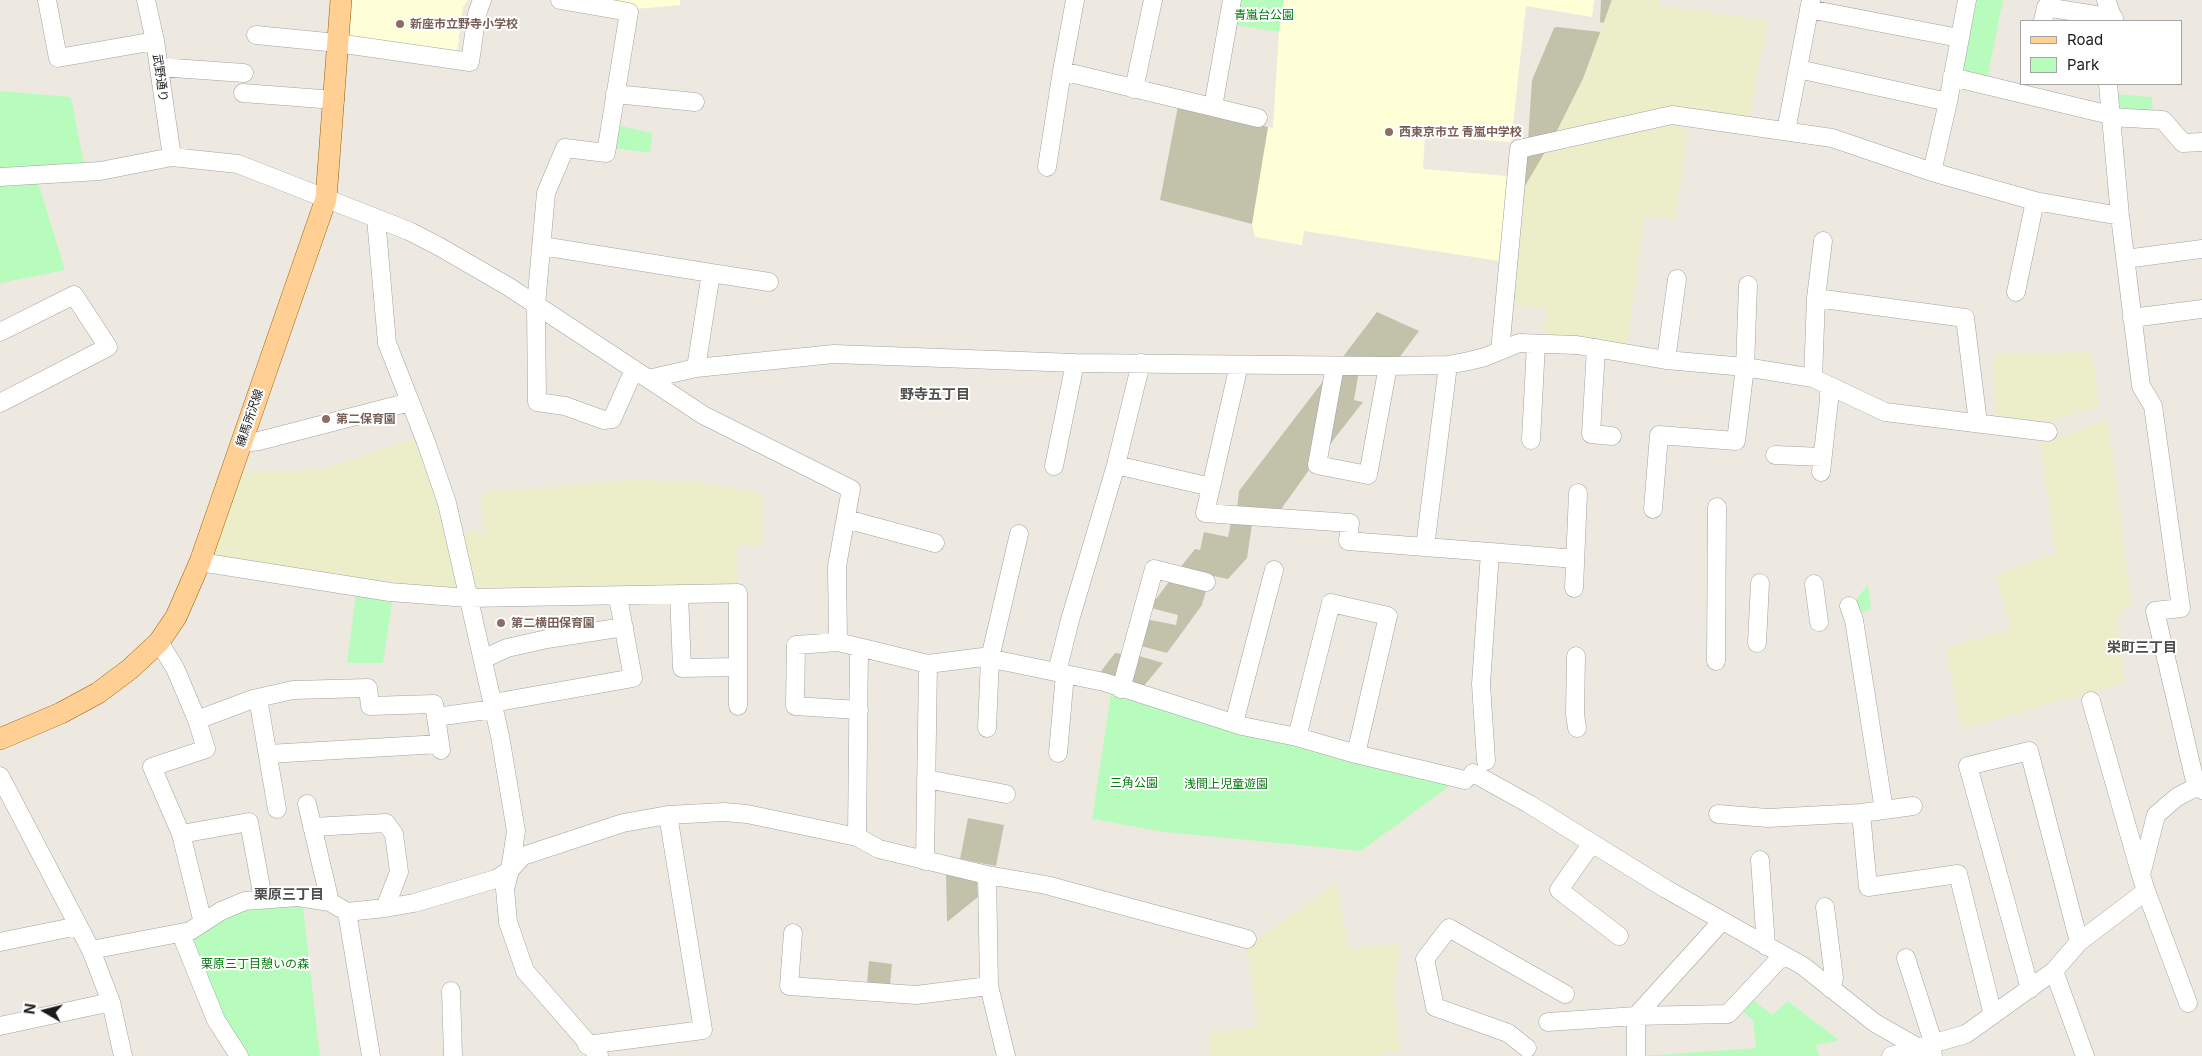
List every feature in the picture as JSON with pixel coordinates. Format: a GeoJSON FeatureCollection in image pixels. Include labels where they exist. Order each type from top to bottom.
{"type":"FeatureCollection","features":[{"type":"Feature","properties":{"kind":"main road","name":"練馬所沢線"},"geometry":{"type":"LineString","coordinates":[[0,739],[61,714],[98,693],[130,669],[159,642],[176,617],[200,562],[326,199],[341,0]]}},
{"type":"Feature","properties":{"kind":"street"},"geometry":{"type":"LineString","coordinates":[[47,0],[58,58],[155,41]]}},
{"type":"Feature","properties":{"kind":"street","name":"武野通り"},"geometry":{"type":"LineString","coordinates":[[146,0],[155,41],[172,157]]}},
{"type":"Feature","properties":{"kind":"street"},"geometry":{"type":"LineString","coordinates":[[256,35],[337,43],[470,62],[477,14],[482,0]]}},
{"type":"Feature","properties":{"kind":"street"},"geometry":{"type":"LineString","coordinates":[[560,0],[629,12],[606,153],[565,148],[546,193],[536,305],[537,402],[565,406],[604,420],[612,419],[641,374]]}},
{"type":"Feature","properties":{"kind":"street"},"geometry":{"type":"LineString","coordinates":[[1046,167],[1075,0]]}},
{"type":"Feature","properties":{"kind":"street"},"geometry":{"type":"LineString","coordinates":[[1134,89],[1153,0]]}},
{"type":"Feature","properties":{"kind":"street"},"geometry":{"type":"LineString","coordinates":[[1213,107],[1232,0]]}},
{"type":"Feature","properties":{"kind":"street"},"geometry":{"type":"LineString","coordinates":[[1932,172],[1948,102],[1967,0]]}},
{"type":"Feature","properties":{"kind":"street"},"geometry":{"type":"LineString","coordinates":[[2106,0],[2114,20]]}},
{"type":"Feature","properties":{"kind":"street"},"geometry":{"type":"LineString","coordinates":[[1786,131],[1810,5],[1960,38]]}},
{"type":"Feature","properties":{"kind":"street"},"geometry":{"type":"LineString","coordinates":[[2043,20],[2046,7],[2114,20]]}},
{"type":"Feature","properties":{"kind":"street"},"geometry":{"type":"LineString","coordinates":[[159,66],[244,73]]}},
{"type":"Feature","properties":{"kind":"street"},"geometry":{"type":"LineString","coordinates":[[1798,69],[1948,102]]}},
{"type":"Feature","properties":{"kind":"street"},"geometry":{"type":"LineString","coordinates":[[1062,71],[1258,118]]}},
{"type":"Feature","properties":{"kind":"street"},"geometry":{"type":"LineString","coordinates":[[1952,77],[2030,89],[2110,116],[2163,120],[2183,143],[2202,142]]}},
{"type":"Feature","properties":{"kind":"street"},"geometry":{"type":"LineString","coordinates":[[1891,1056],[1929,1050],[1966,1034],[2054,971],[2079,942],[2143,883],[2156,816],[2177,796],[2201,787],[2194,777],[2156,610],[2181,608],[2153,406],[2141,386],[2120,216],[2108,85]]}},
{"type":"Feature","properties":{"kind":"street"},"geometry":{"type":"LineString","coordinates":[[243,93],[334,100]]}},
{"type":"Feature","properties":{"kind":"street"},"geometry":{"type":"LineString","coordinates":[[615,94],[695,102]]}},
{"type":"Feature","properties":{"kind":"street"},"geometry":{"type":"LineString","coordinates":[[1500,351],[1520,150],[1672,115],[1832,138],[1932,172],[2035,201],[2120,216]]}},
{"type":"Feature","properties":{"kind":"street"},"geometry":{"type":"LineString","coordinates":[[0,177],[100,171],[172,157],[238,164],[409,231],[440,247],[536,305],[703,415],[851,489],[837,566],[838,642]]}},
{"type":"Feature","properties":{"kind":"street"},"geometry":{"type":"LineString","coordinates":[[2016,292],[2035,201]]}},
{"type":"Feature","properties":{"kind":"street"},"geometry":{"type":"LineString","coordinates":[[376,218],[386,344],[410,402],[447,503],[494,706],[516,831],[505,889],[508,922],[525,971],[593,1050],[703,1030],[668,815]]}},
{"type":"Feature","properties":{"kind":"street"},"geometry":{"type":"LineString","coordinates":[[1775,455],[1821,465],[1829,400],[1821,382],[1816,298],[1823,241]]}},
{"type":"Feature","properties":{"kind":"street"},"geometry":{"type":"LineString","coordinates":[[542,246],[769,282]]}},
{"type":"Feature","properties":{"kind":"street"},"geometry":{"type":"LineString","coordinates":[[2125,259],[2202,249]]}},
{"type":"Feature","properties":{"kind":"street"},"geometry":{"type":"LineString","coordinates":[[696,368],[711,273]]}},
{"type":"Feature","properties":{"kind":"street"},"geometry":{"type":"LineString","coordinates":[[1666,360],[1677,278]]}},
{"type":"Feature","properties":{"kind":"street"},"geometry":{"type":"LineString","coordinates":[[1653,508],[1659,435],[1736,441],[1745,367],[1748,286]]}},
{"type":"Feature","properties":{"kind":"street"},"geometry":{"type":"LineString","coordinates":[[0,332],[74,295],[108,347],[0,403]]}},
{"type":"Feature","properties":{"kind":"street"},"geometry":{"type":"LineString","coordinates":[[1816,298],[1965,318],[1978,423]]}},
{"type":"Feature","properties":{"kind":"street"},"geometry":{"type":"LineString","coordinates":[[2132,318],[2202,309]]}},
{"type":"Feature","properties":{"kind":"street"},"geometry":{"type":"LineString","coordinates":[[641,374],[834,354],[1075,363],[1335,366],[1448,365],[1486,357],[1519,343],[1576,345],[1666,360],[1745,367],[1821,382],[1885,412],[2048,432]]}},
{"type":"Feature","properties":{"kind":"street"},"geometry":{"type":"LineString","coordinates":[[1531,440],[1536,344]]}},
{"type":"Feature","properties":{"kind":"street"},"geometry":{"type":"LineString","coordinates":[[1596,348],[1591,434],[1612,436]]}},
{"type":"Feature","properties":{"kind":"street"},"geometry":{"type":"LineString","coordinates":[[1054,466],[1075,363]]}},
{"type":"Feature","properties":{"kind":"street"},"geometry":{"type":"LineString","coordinates":[[1058,753],[1061,673],[1070,620],[1116,465],[1141,363]]}},
{"type":"Feature","properties":{"kind":"street"},"geometry":{"type":"LineString","coordinates":[[1240,365],[1205,513],[1350,523],[1348,541],[1575,559]]}},
{"type":"Feature","properties":{"kind":"street"},"geometry":{"type":"LineString","coordinates":[[1425,547],[1448,365]]}},
{"type":"Feature","properties":{"kind":"street"},"geometry":{"type":"LineString","coordinates":[[1335,366],[1316,465],[1368,474],[1388,366]]}},
{"type":"Feature","properties":{"kind":"street"},"geometry":{"type":"LineString","coordinates":[[242,443],[259,441],[410,402]]}},
{"type":"Feature","properties":{"kind":"street"},"geometry":{"type":"LineString","coordinates":[[1116,465],[1211,487]]}},
{"type":"Feature","properties":{"kind":"street"},"geometry":{"type":"LineString","coordinates":[[1574,588],[1578,494]]}},
{"type":"Feature","properties":{"kind":"street"},"geometry":{"type":"LineString","coordinates":[[1716,507],[1716,661]]}},
{"type":"Feature","properties":{"kind":"street"},"geometry":{"type":"LineString","coordinates":[[846,519],[935,543]]}},
{"type":"Feature","properties":{"kind":"street"},"geometry":{"type":"LineString","coordinates":[[987,728],[990,658],[1019,534]]}},
{"type":"Feature","properties":{"kind":"street"},"geometry":{"type":"LineString","coordinates":[[1486,761],[1481,684],[1490,552]]}},
{"type":"Feature","properties":{"kind":"street"},"geometry":{"type":"LineString","coordinates":[[200,562],[390,592],[468,598],[738,593],[738,706]]}},
{"type":"Feature","properties":{"kind":"street"},"geometry":{"type":"LineString","coordinates":[[1121,689],[1154,569],[1206,582]]}},
{"type":"Feature","properties":{"kind":"street"},"geometry":{"type":"LineString","coordinates":[[1234,723],[1274,570]]}},
{"type":"Feature","properties":{"kind":"street"},"geometry":{"type":"LineString","coordinates":[[1758,643],[1760,583]]}},
{"type":"Feature","properties":{"kind":"street"},"geometry":{"type":"LineString","coordinates":[[1814,584],[1819,622]]}},
{"type":"Feature","properties":{"kind":"street"},"geometry":{"type":"LineString","coordinates":[[679,594],[682,668],[738,667]]}},
{"type":"Feature","properties":{"kind":"street"},"geometry":{"type":"LineString","coordinates":[[436,717],[634,678],[618,596]]}},
{"type":"Feature","properties":{"kind":"street"},"geometry":{"type":"LineString","coordinates":[[1297,737],[1331,602],[1388,616],[1356,754]]}},
{"type":"Feature","properties":{"kind":"street"},"geometry":{"type":"LineString","coordinates":[[1849,606],[1854,620],[1884,810]]}},
{"type":"Feature","properties":{"kind":"street"},"geometry":{"type":"LineString","coordinates":[[483,659],[507,648],[547,639],[624,627]]}},
{"type":"Feature","properties":{"kind":"street"},"geometry":{"type":"LineString","coordinates":[[159,642],[175,668],[206,749],[152,767],[181,834],[203,923]]}},
{"type":"Feature","properties":{"kind":"street"},"geometry":{"type":"LineString","coordinates":[[859,710],[795,706],[796,645],[838,642],[928,664],[982,657],[990,658],[1104,682],[1121,689],[1234,723],[1297,737],[1356,754],[1468,776],[1592,843],[1722,921],[1803,966],[1875,1023],[1929,1050]]}},
{"type":"Feature","properties":{"kind":"street"},"geometry":{"type":"LineString","coordinates":[[856,837],[859,647]]}},
{"type":"Feature","properties":{"kind":"street"},"geometry":{"type":"LineString","coordinates":[[1576,656],[1575,714],[1577,728]]}},
{"type":"Feature","properties":{"kind":"street"},"geometry":{"type":"LineString","coordinates":[[925,861],[928,664]]}},
{"type":"Feature","properties":{"kind":"street"},"geometry":{"type":"LineString","coordinates":[[196,720],[258,698],[293,690],[368,688],[370,706],[434,704],[440,747],[268,754]]}},
{"type":"Feature","properties":{"kind":"street"},"geometry":{"type":"LineString","coordinates":[[258,698],[277,809]]}},
{"type":"Feature","properties":{"kind":"street"},"geometry":{"type":"LineString","coordinates":[[2091,701],[2143,883],[2188,1003]]}},
{"type":"Feature","properties":{"kind":"street"},"geometry":{"type":"LineString","coordinates":[[2030,989],[1968,766],[2029,751],[2079,942]]}},
{"type":"Feature","properties":{"kind":"street"},"geometry":{"type":"LineString","coordinates":[[0,776],[91,950],[111,1002],[123,1056]]}},
{"type":"Feature","properties":{"kind":"street"},"geometry":{"type":"LineString","coordinates":[[926,778],[1006,794]]}},
{"type":"Feature","properties":{"kind":"street"},"geometry":{"type":"LineString","coordinates":[[307,804],[330,902]]}},
{"type":"Feature","properties":{"kind":"street"},"geometry":{"type":"LineString","coordinates":[[1718,814],[1768,818],[1861,813],[1913,806]]}},
{"type":"Feature","properties":{"kind":"street"},"geometry":{"type":"LineString","coordinates":[[91,950],[181,934],[190,931],[221,911],[245,901],[298,897],[330,902],[347,912],[414,903],[496,879],[510,870],[523,856],[623,823],[668,815],[724,812],[747,814],[856,837],[879,849],[987,875],[1046,886],[1247,939]]}},
{"type":"Feature","properties":{"kind":"street"},"geometry":{"type":"LineString","coordinates":[[1861,813],[1868,887],[1958,874],[1994,1015]]}},
{"type":"Feature","properties":{"kind":"street"},"geometry":{"type":"LineString","coordinates":[[181,834],[249,822],[263,900]]}},
{"type":"Feature","properties":{"kind":"street"},"geometry":{"type":"LineString","coordinates":[[312,827],[386,823],[394,834],[399,872],[385,908]]}},
{"type":"Feature","properties":{"kind":"street"},"geometry":{"type":"LineString","coordinates":[[1592,843],[1559,890],[1619,936]]}},
{"type":"Feature","properties":{"kind":"street"},"geometry":{"type":"LineString","coordinates":[[1760,860],[1766,946]]}},
{"type":"Feature","properties":{"kind":"street"},"geometry":{"type":"LineString","coordinates":[[987,875],[989,986],[1006,1056]]}},
{"type":"Feature","properties":{"kind":"street"},"geometry":{"type":"LineString","coordinates":[[1825,907],[1834,978],[1831,989]]}},
{"type":"Feature","properties":{"kind":"street"},"geometry":{"type":"LineString","coordinates":[[347,912],[371,1056]]}},
{"type":"Feature","properties":{"kind":"street"},"geometry":{"type":"LineString","coordinates":[[1636,1056],[1636,1016],[1722,921]]}},
{"type":"Feature","properties":{"kind":"street"},"geometry":{"type":"LineString","coordinates":[[0,942],[78,926]]}},
{"type":"Feature","properties":{"kind":"street"},"geometry":{"type":"LineString","coordinates":[[1527,1048],[1508,1033],[1434,1007],[1425,959],[1449,928],[1565,994]]}},
{"type":"Feature","properties":{"kind":"street"},"geometry":{"type":"LineString","coordinates":[[793,933],[790,986],[916,995],[989,986]]}},
{"type":"Feature","properties":{"kind":"street"},"geometry":{"type":"LineString","coordinates":[[181,934],[216,1020],[239,1056]]}},
{"type":"Feature","properties":{"kind":"street"},"geometry":{"type":"LineString","coordinates":[[1548,1022],[1636,1016],[1728,1014],[1783,955]]}},
{"type":"Feature","properties":{"kind":"street"},"geometry":{"type":"LineString","coordinates":[[1906,958],[1929,1050]]}},
{"type":"Feature","properties":{"kind":"street"},"geometry":{"type":"LineString","coordinates":[[2054,971],[2085,1056]]}},
{"type":"Feature","properties":{"kind":"street"},"geometry":{"type":"LineString","coordinates":[[451,991],[453,1056]]}},
{"type":"Feature","properties":{"kind":"street"},"geometry":{"type":"LineString","coordinates":[[0,1026],[111,1002]]}},
{"type":"Feature","properties":{"kind":"shaded area","name":"新座市立野寺小学校"},"geometry":{"type":"Polygon","coordinates":[[[341,0],[468,0],[463,7],[456,59],[337,40],[341,0]]]}},
{"type":"Feature","properties":{"kind":"shaded area"},"geometry":{"type":"Polygon","coordinates":[[[577,0],[680,0],[680,5],[635,9],[577,0]]]}},
{"type":"Feature","properties":{"kind":"shaded area","name":"西東京市立 青嵐中学校"},"geometry":{"type":"Polygon","coordinates":[[[1284,0],[1594,0],[1592,17],[1526,6],[1511,142],[1425,136],[1423,169],[1507,176],[1500,261],[1304,231],[1302,245],[1255,237],[1252,224],[1268,127],[1273,128],[1279,32],[1284,0]]]}},
{"type":"Feature","properties":{"kind":"shaded area"},"geometry":{"type":"Polygon","coordinates":[[[1601,0],[1612,0],[1604,23],[1600,22],[1601,0]]]}},
{"type":"Feature","properties":{"kind":"shaded area"},"geometry":{"type":"Polygon","coordinates":[[[1612,0],[1660,0],[1660,5],[1768,21],[1749,119],[1671,108],[1555,135],[1583,79],[1612,0]]]}},
{"type":"Feature","properties":{"kind":"shaded area"},"geometry":{"type":"Polygon","coordinates":[[[1554,28],[1601,32],[1583,79],[1555,135],[1528,141],[1532,80],[1554,28]]]}},
{"type":"Feature","properties":{"kind":"shaded area"},"geometry":{"type":"Polygon","coordinates":[[[1178,106],[1268,127],[1252,224],[1160,200],[1178,106]]]}},
{"type":"Feature","properties":{"kind":"shaded area"},"geometry":{"type":"Polygon","coordinates":[[[1671,122],[1680,123],[1688,134],[1675,219],[1644,215],[1627,347],[1543,336],[1546,309],[1510,304],[1521,193],[1547,149],[1671,122]]]}},
{"type":"Feature","properties":{"kind":"shaded area"},"geometry":{"type":"Polygon","coordinates":[[[1547,149],[1521,193],[1525,159],[1531,153],[1547,149]]]}},
{"type":"Feature","properties":{"kind":"shaded area"},"geometry":{"type":"Polygon","coordinates":[[[1377,312],[1419,331],[1399,358],[1342,358],[1377,312]]]}},
{"type":"Feature","properties":{"kind":"shaded area"},"geometry":{"type":"Polygon","coordinates":[[[2091,352],[2100,406],[2047,422],[1995,415],[1993,354],[2091,352]]]}},
{"type":"Feature","properties":{"kind":"shaded area"},"geometry":{"type":"Polygon","coordinates":[[[1345,370],[1359,371],[1354,400],[1363,402],[1324,452],[1336,378],[1345,370]]]}},
{"type":"Feature","properties":{"kind":"shaded area"},"geometry":{"type":"Polygon","coordinates":[[[1324,380],[1309,470],[1279,512],[1237,510],[1239,491],[1324,380]]]}},
{"type":"Feature","properties":{"kind":"shaded area"},"geometry":{"type":"Polygon","coordinates":[[[2108,420],[2131,603],[2117,617],[2124,683],[1962,729],[1946,648],[2011,629],[1996,575],[2056,553],[2040,444],[2108,420]]]}},
{"type":"Feature","properties":{"kind":"shaded area"},"geometry":{"type":"Polygon","coordinates":[[[419,437],[465,595],[205,560],[235,472],[321,470],[419,437]]]}},
{"type":"Feature","properties":{"kind":"shaded area"},"geometry":{"type":"Polygon","coordinates":[[[623,480],[696,481],[761,494],[761,545],[737,545],[737,590],[472,594],[456,534],[484,531],[481,493],[623,480]]]}},
{"type":"Feature","properties":{"kind":"shaded area"},"geometry":{"type":"Polygon","coordinates":[[[1231,522],[1252,524],[1247,558],[1228,579],[1179,569],[1195,549],[1200,550],[1204,532],[1228,537],[1231,522]]]}},
{"type":"Feature","properties":{"kind":"shaded area"},"geometry":{"type":"Polygon","coordinates":[[[1171,579],[1207,587],[1202,605],[1167,653],[1141,646],[1145,619],[1176,625],[1178,615],[1151,608],[1150,598],[1156,599],[1171,579]]]}},
{"type":"Feature","properties":{"kind":"shaded area"},"geometry":{"type":"Polygon","coordinates":[[[1115,653],[1123,654],[1118,678],[1098,675],[1115,653]]]}},
{"type":"Feature","properties":{"kind":"shaded area"},"geometry":{"type":"Polygon","coordinates":[[[1139,656],[1163,663],[1142,688],[1131,685],[1135,658],[1139,656]]]}},
{"type":"Feature","properties":{"kind":"shaded area"},"geometry":{"type":"Polygon","coordinates":[[[968,818],[1004,825],[996,866],[960,859],[968,818]]]}},
{"type":"Feature","properties":{"kind":"shaded area"},"geometry":{"type":"Polygon","coordinates":[[[946,872],[970,876],[977,882],[978,897],[947,922],[946,872]]]}},
{"type":"Feature","properties":{"kind":"shaded area"},"geometry":{"type":"Polygon","coordinates":[[[1336,883],[1348,948],[1400,943],[1394,985],[1400,1052],[1384,1053],[1384,1056],[1210,1056],[1210,1032],[1258,1027],[1247,947],[1336,883]]]}},
{"type":"Feature","properties":{"kind":"shaded area"},"geometry":{"type":"Polygon","coordinates":[[[869,961],[892,964],[890,985],[867,983],[869,961]]]}},
{"type":"Feature","properties":{"kind":"green space","name":"青嵐台公園"},"geometry":{"type":"Polygon","coordinates":[[[1241,0],[1284,0],[1279,32],[1236,25],[1241,0]]]}},
{"type":"Feature","properties":{"kind":"green space"},"geometry":{"type":"Polygon","coordinates":[[[1970,0],[2003,0],[1987,80],[1958,73],[1970,0]]]}},
{"type":"Feature","properties":{"kind":"green space"},"geometry":{"type":"Polygon","coordinates":[[[0,91],[71,97],[84,164],[0,170],[0,91]]]}},
{"type":"Feature","properties":{"kind":"green space"},"geometry":{"type":"Polygon","coordinates":[[[2114,94],[2152,97],[2153,118],[2115,116],[2114,94]]]}},
{"type":"Feature","properties":{"kind":"green space"},"geometry":{"type":"Polygon","coordinates":[[[617,125],[652,133],[650,153],[613,148],[617,125]]]}},
{"type":"Feature","properties":{"kind":"green space"},"geometry":{"type":"Polygon","coordinates":[[[38,182],[65,270],[0,283],[0,184],[38,182]]]}},
{"type":"Feature","properties":{"kind":"green space"},"geometry":{"type":"Polygon","coordinates":[[[1868,584],[1871,609],[1855,615],[1852,605],[1868,584]]]}},
{"type":"Feature","properties":{"kind":"green space"},"geometry":{"type":"Polygon","coordinates":[[[356,594],[393,597],[383,663],[347,663],[356,594]]]}},
{"type":"Feature","properties":{"kind":"green space","name":"浅間上児童遊園"},"geometry":{"type":"Polygon","coordinates":[[[1111,693],[1286,742],[1452,784],[1361,851],[1165,832],[1092,819],[1111,693]]]}},
{"type":"Feature","properties":{"kind":"green space","name":"栗原三丁目憩いの森"},"geometry":{"type":"Polygon","coordinates":[[[295,904],[303,907],[320,1056],[244,1056],[219,1019],[185,935],[245,908],[295,904]]]}},
{"type":"Feature","properties":{"kind":"green space"},"geometry":{"type":"Polygon","coordinates":[[[1750,997],[1772,1015],[1788,1001],[1839,1040],[1816,1045],[1819,1056],[1641,1056],[1756,1048],[1753,1020],[1741,1010],[1750,997]]]}},
{"type":"Feature","properties":{"kind":"place","name":"新座市立野寺小学校"},"geometry":{"type":"Point","coordinates":[400,24]}},
{"type":"Feature","properties":{"kind":"place","name":"西東京市立 青嵐中学校"},"geometry":{"type":"Point","coordinates":[1389,132]}},
{"type":"Feature","properties":{"kind":"place","name":"第二保育園"},"geometry":{"type":"Point","coordinates":[326,419]}},
{"type":"Feature","properties":{"kind":"place","name":"第二横田保育園"},"geometry":{"type":"Point","coordinates":[501,623]}},
{"type":"Feature","properties":{"kind":"district","name":"野寺五丁目"},"geometry":{"type":"Point","coordinates":[935,395]}},
{"type":"Feature","properties":{"kind":"district","name":"栄町三丁目"},"geometry":{"type":"Point","coordinates":[2142,648]}},
{"type":"Feature","properties":{"kind":"district","name":"栗原三丁目"},"geometry":{"type":"Point","coordinates":[289,895]}},
{"type":"Feature","properties":{"kind":"park label","name":"三角公園"},"geometry":{"type":"Point","coordinates":[1134,783]}}]}
